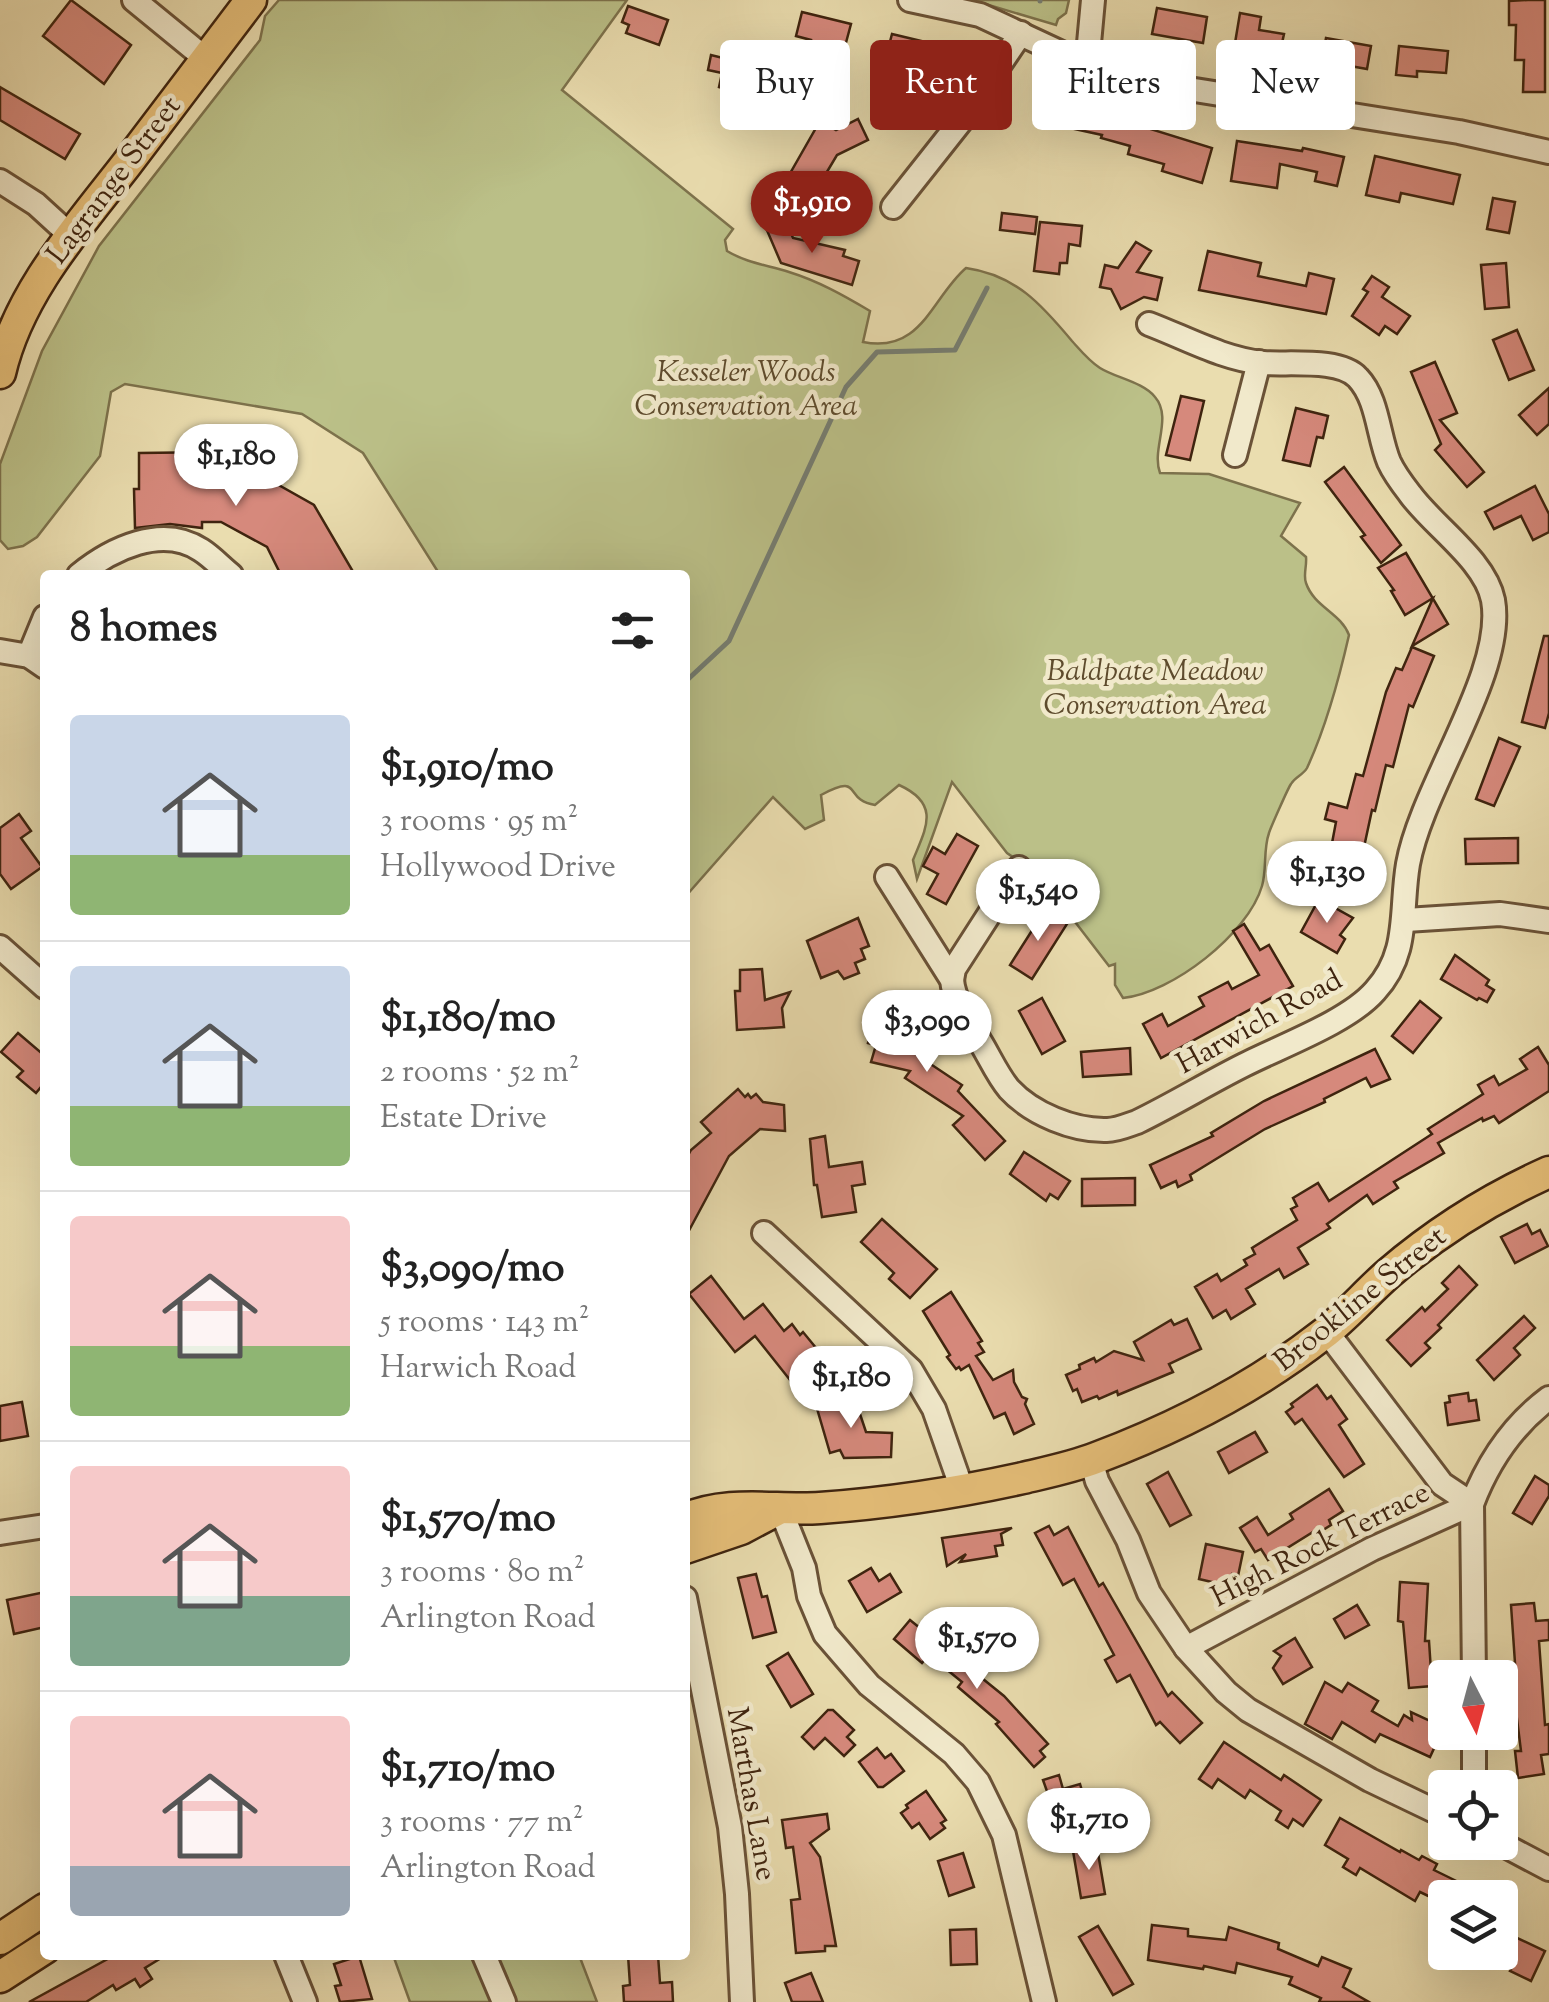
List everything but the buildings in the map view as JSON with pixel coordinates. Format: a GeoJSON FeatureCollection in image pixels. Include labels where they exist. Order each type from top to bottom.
{"type":"FeatureCollection","features":[{"type":"Feature","properties":{"kind":"main road","name":"Lagrange Street"},"geometry":{"type":"LineString","coordinates":[[0,373],[20,315],[70,236],[251,0]]}},
{"type":"Feature","properties":{"kind":"main road","name":"Brookline Street"},"geometry":{"type":"LineString","coordinates":[[690,1517],[731,1508],[824,1508],[963,1492],[1091,1460],[1172,1429],[1262,1379],[1327,1332],[1347,1310],[1434,1237],[1500,1194],[1549,1172]]}},
{"type":"Feature","properties":{"kind":"main road"},"geometry":{"type":"LineString","coordinates":[[690,1546],[741,1528],[780,1508]]}},
{"type":"Feature","properties":{"kind":"main road"},"geometry":{"type":"LineString","coordinates":[[0,1939],[40,1912]]}},
{"type":"Feature","properties":{"kind":"main road"},"geometry":{"type":"LineString","coordinates":[[0,1977],[40,1951]]}},
{"type":"Feature","properties":{"kind":"street"},"geometry":{"type":"LineString","coordinates":[[134,0],[206,59]]}},
{"type":"Feature","properties":{"kind":"street"},"geometry":{"type":"LineString","coordinates":[[910,0],[980,15],[1037,40]]}},
{"type":"Feature","properties":{"kind":"street"},"geometry":{"type":"LineString","coordinates":[[1089,40],[1093,0]]}},
{"type":"Feature","properties":{"kind":"street"},"geometry":{"type":"LineString","coordinates":[[893,207],[966,116],[1021,32]]}},
{"type":"Feature","properties":{"kind":"street"},"geometry":{"type":"LineString","coordinates":[[1196,90],[1459,132],[1549,152]]}},
{"type":"Feature","properties":{"kind":"street"},"geometry":{"type":"LineString","coordinates":[[0,181],[36,204],[70,236]]}},
{"type":"Feature","properties":{"kind":"street","name":"Harwich Road"},"geometry":{"type":"LineString","coordinates":[[887,876],[952,980],[966,1018],[1008,1088],[1029,1106],[1056,1120],[1090,1129],[1111,1130],[1138,1122],[1327,1024],[1371,996],[1399,955],[1406,920],[1404,895],[1418,825],[1491,652],[1493,600],[1482,574],[1411,496],[1390,463],[1369,396],[1357,376],[1337,367],[1259,362],[1232,356],[1149,324]]}},
{"type":"Feature","properties":{"kind":"street"},"geometry":{"type":"LineString","coordinates":[[1235,456],[1259,362]]}},
{"type":"Feature","properties":{"kind":"street"},"geometry":{"type":"LineString","coordinates":[[85,570],[108,552],[124,546],[176,539],[199,548],[225,570]]}},
{"type":"Feature","properties":{"kind":"street"},"geometry":{"type":"LineString","coordinates":[[0,651],[37,662]]}},
{"type":"Feature","properties":{"kind":"street"},"geometry":{"type":"LineString","coordinates":[[952,980],[954,969],[1018,868]]}},
{"type":"Feature","properties":{"kind":"street"},"geometry":{"type":"LineString","coordinates":[[1406,920],[1500,914],[1549,921]]}},
{"type":"Feature","properties":{"kind":"street"},"geometry":{"type":"LineString","coordinates":[[0,947],[40,983]]}},
{"type":"Feature","properties":{"kind":"street"},"geometry":{"type":"LineString","coordinates":[[764,1232],[911,1370],[934,1409],[963,1492]]}},
{"type":"Feature","properties":{"kind":"street"},"geometry":{"type":"LineString","coordinates":[[1327,1332],[1442,1484],[1472,1504],[1474,1660]]}},
{"type":"Feature","properties":{"kind":"street","name":"High Rock Terrace"},"geometry":{"type":"LineString","coordinates":[[1186,1648],[1372,1549],[1472,1504],[1498,1452],[1528,1415],[1549,1398]]}},
{"type":"Feature","properties":{"kind":"street"},"geometry":{"type":"LineString","coordinates":[[1091,1460],[1149,1593],[1186,1648],[1226,1692],[1248,1710],[1370,1780],[1428,1808]]}},
{"type":"Feature","properties":{"kind":"street"},"geometry":{"type":"LineString","coordinates":[[780,1508],[824,1634],[869,1686],[954,1754],[978,1782],[1004,1835],[1037,1997]]}},
{"type":"Feature","properties":{"kind":"street"},"geometry":{"type":"LineString","coordinates":[[0,1533],[40,1527]]}},
{"type":"Feature","properties":{"kind":"street","name":"Marthas Lane"},"geometry":{"type":"LineString","coordinates":[[690,1623],[730,1827],[742,2002]]}},
{"type":"Feature","properties":{"kind":"street"},"geometry":{"type":"LineString","coordinates":[[1518,1853],[1549,1869]]}},
{"type":"Feature","properties":{"kind":"street"},"geometry":{"type":"LineString","coordinates":[[288,1960],[305,2002]]}},
{"type":"Feature","properties":{"kind":"street"},"geometry":{"type":"LineString","coordinates":[[486,1960],[504,2002]]}},
{"type":"Feature","properties":{"kind":"green space"},"geometry":{"type":"Polygon","coordinates":[[[279,0],[627,0],[562,90],[733,229],[725,240],[727,251],[810,280],[870,311],[863,342],[899,340],[913,332],[966,268],[999,277],[1038,304],[1096,365],[1155,397],[1162,414],[1160,473],[1209,474],[1300,503],[1281,536],[1306,557],[1305,580],[1310,591],[1349,635],[1314,752],[1290,787],[1269,833],[1262,886],[1254,904],[1225,941],[1185,973],[1142,994],[1123,998],[1115,985],[1115,964],[1109,966],[1039,875],[1007,853],[952,782],[917,879],[913,860],[927,818],[921,800],[899,785],[875,805],[843,786],[821,795],[824,820],[805,829],[773,797],[690,891],[690,570],[437,570],[363,453],[302,414],[125,384],[111,392],[100,456],[37,537],[8,549],[0,540],[0,464],[42,351],[99,246],[260,40],[265,16],[279,0]]]}},
{"type":"Feature","properties":{"kind":"green space"},"geometry":{"type":"Polygon","coordinates":[[[972,0],[1069,0],[1066,13],[1056,25],[972,0]]]}},
{"type":"Feature","properties":{"kind":"green space"},"geometry":{"type":"Polygon","coordinates":[[[395,1960],[581,1960],[597,2002],[410,2002],[395,1960]]]}},
{"type":"Feature","properties":{"kind":"waterway"},"geometry":{"type":"LineString","coordinates":[[690,677],[729,641],[846,387],[877,352],[955,350],[987,288]]}},
{"type":"Feature","properties":{"kind":"park label","name":"Kesseler Woods Conservation Area"},"geometry":{"type":"Point","coordinates":[746,390]}},
{"type":"Feature","properties":{"kind":"park label","name":"Baldpate Meadow Conservation Area"},"geometry":{"type":"Point","coordinates":[1155,689]}}]}
